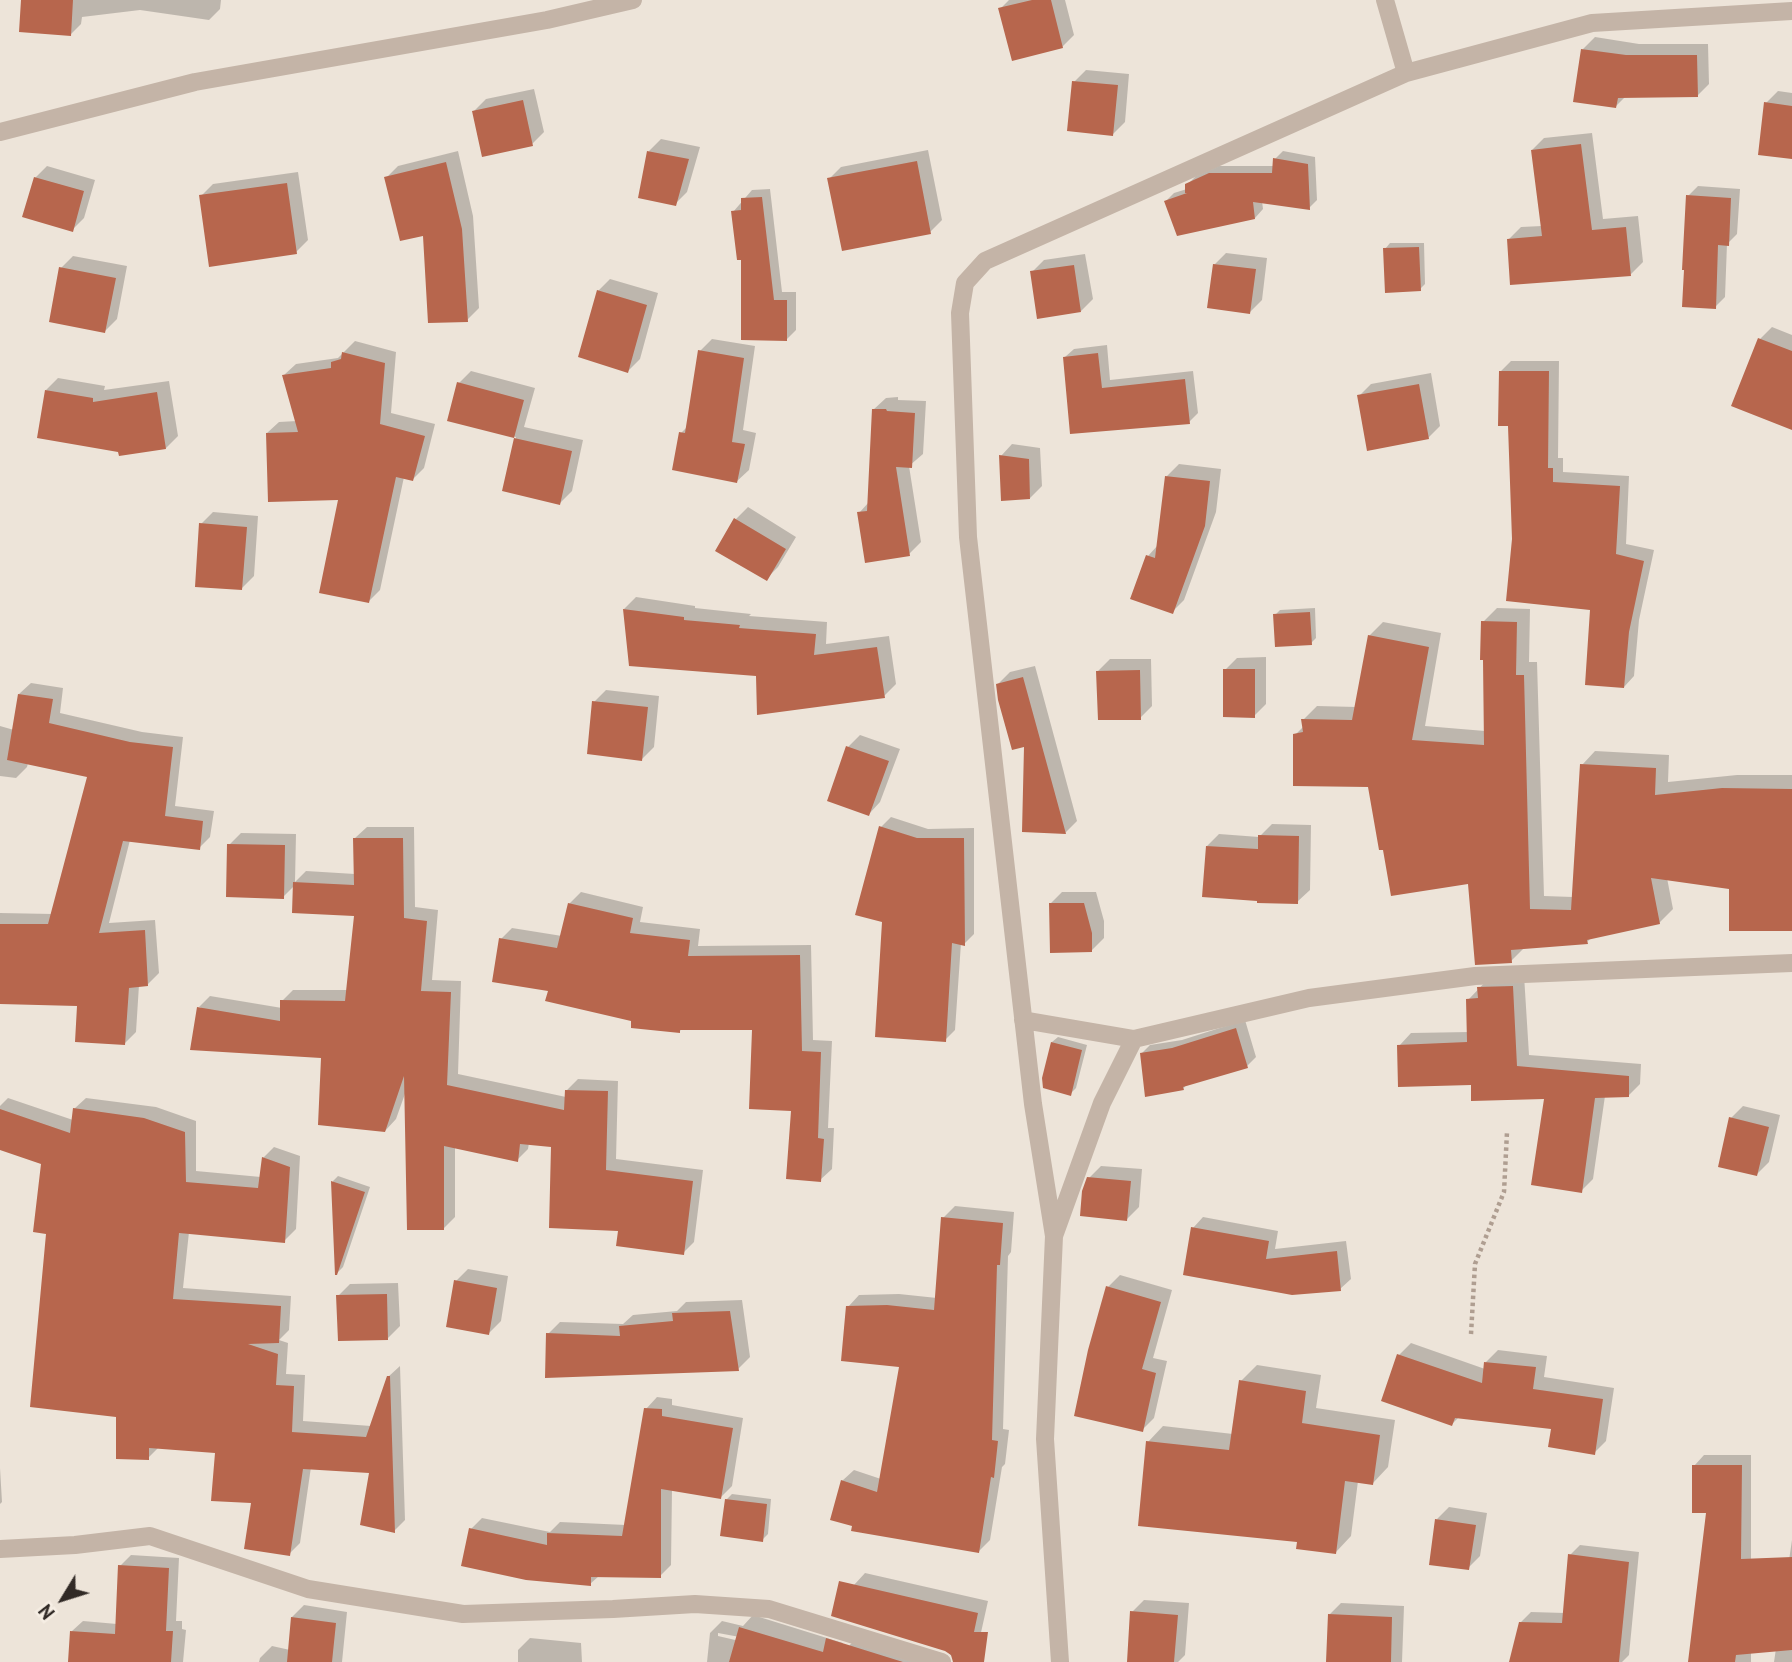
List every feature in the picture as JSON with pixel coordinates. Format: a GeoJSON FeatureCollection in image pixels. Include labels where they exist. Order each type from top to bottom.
{"type":"FeatureCollection","features":[{"type":"Feature","properties":{"kind":"street"},"geometry":{"type":"LineString","coordinates":[[0,132],[195,82],[547,20],[633,0]]}},
{"type":"Feature","properties":{"kind":"street"},"geometry":{"type":"LineString","coordinates":[[1385,0],[1406,73]]}},
{"type":"Feature","properties":{"kind":"street"},"geometry":{"type":"LineString","coordinates":[[1060,1662],[1045,1439],[1054,1236],[1033,1104],[968,537],[960,313],[965,284],[985,261],[1406,73],[1592,23],[1792,11]]}},
{"type":"Feature","properties":{"kind":"street"},"geometry":{"type":"LineString","coordinates":[[1023,1020],[1134,1039],[1309,998],[1475,976],[1792,963]]}},
{"type":"Feature","properties":{"kind":"street"},"geometry":{"type":"LineString","coordinates":[[1054,1236],[1101,1103],[1134,1039]]}},
{"type":"Feature","properties":{"kind":"street"},"geometry":{"type":"LineString","coordinates":[[0,1549],[75,1545],[150,1536],[308,1589],[463,1614],[695,1604],[769,1609],[942,1662]]}},
{"type":"Feature","properties":{"kind":"path"},"geometry":{"type":"LineString","coordinates":[[1471,1334],[1475,1264],[1504,1192],[1507,1132]]}},
{"type":"Feature","properties":{"kind":"building"},"geometry":{"type":"Polygon","coordinates":[[[21,0],[73,0],[71,36],[19,32],[21,0]]]}},
{"type":"Feature","properties":{"kind":"building"},"geometry":{"type":"Polygon","coordinates":[[[1032,0],[1051,0],[1063,48],[1012,61],[998,8],[1032,0]]]}},
{"type":"Feature","properties":{"kind":"building"},"geometry":{"type":"Polygon","coordinates":[[[1581,49],[1626,55],[1697,55],[1698,97],[1618,98],[1616,108],[1573,102],[1581,49]]]}},
{"type":"Feature","properties":{"kind":"building"},"geometry":{"type":"Polygon","coordinates":[[[1072,81],[1118,85],[1113,136],[1067,131],[1072,81]]]}},
{"type":"Feature","properties":{"kind":"building"},"geometry":{"type":"Polygon","coordinates":[[[523,100],[533,146],[482,157],[472,111],[523,100]]]}},
{"type":"Feature","properties":{"kind":"building"},"geometry":{"type":"Polygon","coordinates":[[[1764,102],[1792,106],[1792,159],[1758,155],[1764,102]]]}},
{"type":"Feature","properties":{"kind":"building"},"geometry":{"type":"Polygon","coordinates":[[[1581,144],[1592,230],[1626,227],[1631,276],[1510,285],[1507,239],[1542,236],[1531,150],[1581,144]]]}},
{"type":"Feature","properties":{"kind":"building"},"geometry":{"type":"Polygon","coordinates":[[[647,151],[689,159],[676,206],[638,198],[647,151]]]}},
{"type":"Feature","properties":{"kind":"building"},"geometry":{"type":"Polygon","coordinates":[[[1273,158],[1308,164],[1310,210],[1253,202],[1255,219],[1177,236],[1164,201],[1187,193],[1185,184],[1209,173],[1272,173],[1273,158]]]}},
{"type":"Feature","properties":{"kind":"building"},"geometry":{"type":"Polygon","coordinates":[[[917,161],[931,234],[842,251],[827,178],[917,161]]]}},
{"type":"Feature","properties":{"kind":"building"},"geometry":{"type":"Polygon","coordinates":[[[446,162],[462,229],[468,322],[428,323],[423,236],[400,241],[384,177],[446,162]]]}},
{"type":"Feature","properties":{"kind":"building"},"geometry":{"type":"Polygon","coordinates":[[[34,177],[84,191],[73,232],[22,217],[34,177]]]}},
{"type":"Feature","properties":{"kind":"building"},"geometry":{"type":"Polygon","coordinates":[[[287,183],[297,254],[209,267],[199,195],[287,183]]]}},
{"type":"Feature","properties":{"kind":"building"},"geometry":{"type":"Polygon","coordinates":[[[1686,195],[1731,198],[1729,246],[1718,245],[1716,309],[1682,307],[1686,195]]]}},
{"type":"Feature","properties":{"kind":"building"},"geometry":{"type":"Polygon","coordinates":[[[762,197],[774,300],[787,300],[787,341],[741,340],[741,260],[737,260],[731,211],[741,210],[741,198],[762,197]]]}},
{"type":"Feature","properties":{"kind":"building"},"geometry":{"type":"Polygon","coordinates":[[[1419,247],[1421,291],[1385,293],[1383,248],[1419,247]]]}},
{"type":"Feature","properties":{"kind":"building"},"geometry":{"type":"Polygon","coordinates":[[[1213,264],[1256,269],[1250,314],[1207,308],[1213,264]]]}},
{"type":"Feature","properties":{"kind":"building"},"geometry":{"type":"Polygon","coordinates":[[[1074,265],[1081,312],[1037,319],[1030,271],[1074,265]]]}},
{"type":"Feature","properties":{"kind":"building"},"geometry":{"type":"Polygon","coordinates":[[[59,267],[116,278],[105,333],[49,322],[59,267]]]}},
{"type":"Feature","properties":{"kind":"building"},"geometry":{"type":"Polygon","coordinates":[[[597,290],[647,305],[628,373],[578,357],[597,290]]]}},
{"type":"Feature","properties":{"kind":"building"},"geometry":{"type":"Polygon","coordinates":[[[1758,338],[1792,351],[1792,430],[1731,406],[1758,338]]]}},
{"type":"Feature","properties":{"kind":"building"},"geometry":{"type":"Polygon","coordinates":[[[698,350],[744,358],[732,442],[745,444],[737,483],[672,470],[679,432],[685,433],[698,350]]]}},
{"type":"Feature","properties":{"kind":"building"},"geometry":{"type":"Polygon","coordinates":[[[342,352],[385,363],[380,424],[425,436],[413,481],[396,477],[369,603],[319,593],[338,500],[268,502],[266,433],[298,432],[282,375],[331,368],[331,362],[341,359],[342,352]]]}},
{"type":"Feature","properties":{"kind":"building"},"geometry":{"type":"Polygon","coordinates":[[[1098,353],[1102,388],[1185,379],[1190,424],[1070,434],[1063,357],[1098,353]]]}},
{"type":"Feature","properties":{"kind":"building"},"geometry":{"type":"Polygon","coordinates":[[[1499,371],[1549,371],[1548,468],[1553,468],[1553,482],[1620,486],[1616,554],[1644,561],[1629,632],[1624,688],[1585,685],[1590,610],[1506,601],[1512,539],[1508,426],[1498,426],[1499,371]]]}},
{"type":"Feature","properties":{"kind":"building"},"geometry":{"type":"Polygon","coordinates":[[[457,382],[524,400],[514,438],[447,421],[457,382]]]}},
{"type":"Feature","properties":{"kind":"building"},"geometry":{"type":"Polygon","coordinates":[[[1419,384],[1429,439],[1367,451],[1357,395],[1419,384]]]}},
{"type":"Feature","properties":{"kind":"building"},"geometry":{"type":"Polygon","coordinates":[[[45,390],[93,398],[93,402],[157,392],[166,449],[119,456],[118,452],[37,438],[45,390]]]}},
{"type":"Feature","properties":{"kind":"building"},"geometry":{"type":"Polygon","coordinates":[[[872,409],[915,413],[912,468],[896,467],[910,556],[865,563],[857,512],[867,511],[872,409]]]}},
{"type":"Feature","properties":{"kind":"building"},"geometry":{"type":"Polygon","coordinates":[[[514,438],[572,451],[560,505],[502,491],[514,438]]]}},
{"type":"Feature","properties":{"kind":"building"},"geometry":{"type":"Polygon","coordinates":[[[999,455],[1029,459],[1030,499],[1001,501],[999,455]]]}},
{"type":"Feature","properties":{"kind":"building"},"geometry":{"type":"Polygon","coordinates":[[[1165,476],[1210,481],[1205,526],[1173,614],[1130,599],[1146,555],[1155,558],[1165,476]]]}},
{"type":"Feature","properties":{"kind":"building"},"geometry":{"type":"Polygon","coordinates":[[[734,518],[786,549],[767,581],[715,551],[734,518]]]}},
{"type":"Feature","properties":{"kind":"building"},"geometry":{"type":"Polygon","coordinates":[[[199,523],[247,527],[242,590],[195,587],[199,523]]]}},
{"type":"Feature","properties":{"kind":"building"},"geometry":{"type":"Polygon","coordinates":[[[623,609],[684,617],[684,620],[740,625],[739,628],[816,634],[814,655],[877,647],[885,698],[757,715],[756,676],[629,666],[623,609]]]}},
{"type":"Feature","properties":{"kind":"building"},"geometry":{"type":"Polygon","coordinates":[[[1310,612],[1312,645],[1275,647],[1273,614],[1310,612]]]}},
{"type":"Feature","properties":{"kind":"building"},"geometry":{"type":"Polygon","coordinates":[[[1481,621],[1517,622],[1516,675],[1524,675],[1530,909],[1571,910],[1580,764],[1656,768],[1655,795],[1722,788],[1792,789],[1792,931],[1729,931],[1729,889],[1651,878],[1660,924],[1587,940],[1588,944],[1511,950],[1512,963],[1475,965],[1468,884],[1391,896],[1383,850],[1379,850],[1368,787],[1293,786],[1293,734],[1303,732],[1301,719],[1352,720],[1368,635],[1429,647],[1412,740],[1484,745],[1481,621]]]}},
{"type":"Feature","properties":{"kind":"building"},"geometry":{"type":"Polygon","coordinates":[[[1223,669],[1255,669],[1255,718],[1223,717],[1223,669]]]}},
{"type":"Feature","properties":{"kind":"building"},"geometry":{"type":"Polygon","coordinates":[[[1140,670],[1141,720],[1098,720],[1096,671],[1140,670]]]}},
{"type":"Feature","properties":{"kind":"building"},"geometry":{"type":"Polygon","coordinates":[[[1023,677],[1066,834],[1022,832],[1024,747],[1012,750],[996,684],[1023,677]]]}},
{"type":"Feature","properties":{"kind":"building"},"geometry":{"type":"Polygon","coordinates":[[[18,694],[53,699],[49,723],[130,742],[173,747],[165,816],[203,821],[200,850],[123,841],[99,933],[145,930],[148,986],[129,988],[125,1045],[75,1042],[77,1006],[0,1004],[0,924],[48,924],[87,777],[7,760],[18,694]]]}},
{"type":"Feature","properties":{"kind":"building"},"geometry":{"type":"Polygon","coordinates":[[[592,701],[648,707],[642,761],[587,754],[592,701]]]}},
{"type":"Feature","properties":{"kind":"building"},"geometry":{"type":"Polygon","coordinates":[[[846,746],[889,761],[869,816],[827,801],[846,746]]]}},
{"type":"Feature","properties":{"kind":"building"},"geometry":{"type":"Polygon","coordinates":[[[879,826],[917,838],[964,838],[965,946],[952,943],[946,1042],[875,1037],[882,922],[855,915],[879,826]]]}},
{"type":"Feature","properties":{"kind":"building"},"geometry":{"type":"Polygon","coordinates":[[[1258,835],[1299,836],[1298,904],[1202,897],[1206,846],[1258,849],[1258,835]]]}},
{"type":"Feature","properties":{"kind":"building"},"geometry":{"type":"Polygon","coordinates":[[[353,838],[403,838],[404,918],[427,921],[421,991],[451,992],[447,1085],[564,1110],[565,1090],[608,1091],[606,1170],[693,1181],[684,1255],[616,1246],[618,1231],[549,1228],[551,1147],[520,1144],[518,1162],[444,1146],[444,1230],[407,1230],[404,1076],[385,1132],[318,1125],[321,1058],[190,1050],[197,1007],[280,1021],[280,1000],[345,1001],[354,916],[292,913],[293,882],[354,885],[353,838]]]}},
{"type":"Feature","properties":{"kind":"building"},"geometry":{"type":"Polygon","coordinates":[[[227,844],[285,845],[284,899],[226,897],[227,844]]]}},
{"type":"Feature","properties":{"kind":"building"},"geometry":{"type":"Polygon","coordinates":[[[568,903],[633,918],[630,933],[690,940],[688,956],[800,955],[802,1051],[821,1052],[818,1138],[824,1139],[821,1182],[786,1179],[791,1111],[749,1109],[752,1030],[680,1030],[680,1033],[631,1028],[631,1021],[545,1001],[548,991],[492,982],[499,938],[557,948],[568,903]]]}},
{"type":"Feature","properties":{"kind":"building"},"geometry":{"type":"Polygon","coordinates":[[[1049,903],[1084,903],[1092,933],[1092,952],[1050,953],[1049,903]]]}},
{"type":"Feature","properties":{"kind":"building"},"geometry":{"type":"Polygon","coordinates":[[[1513,986],[1517,1066],[1629,1076],[1629,1097],[1595,1098],[1582,1193],[1531,1185],[1544,1099],[1471,1101],[1471,1085],[1398,1087],[1397,1045],[1467,1042],[1466,999],[1478,998],[1477,987],[1513,986]]]}},
{"type":"Feature","properties":{"kind":"building"},"geometry":{"type":"Polygon","coordinates":[[[1236,1028],[1248,1068],[1183,1087],[1184,1090],[1145,1097],[1140,1053],[1172,1048],[1236,1028]]]}},
{"type":"Feature","properties":{"kind":"building"},"geometry":{"type":"Polygon","coordinates":[[[1051,1042],[1082,1050],[1071,1096],[1043,1088],[1042,1078],[1051,1042]]]}},
{"type":"Feature","properties":{"kind":"building"},"geometry":{"type":"Polygon","coordinates":[[[73,1108],[144,1118],[185,1132],[186,1182],[258,1188],[262,1157],[290,1167],[285,1243],[179,1233],[173,1299],[281,1306],[279,1343],[248,1344],[278,1354],[276,1385],[294,1386],[292,1432],[366,1437],[387,1376],[390,1376],[395,1533],[360,1525],[369,1473],[303,1469],[290,1556],[244,1549],[251,1503],[211,1501],[215,1453],[149,1448],[149,1460],[116,1459],[116,1417],[30,1407],[46,1234],[33,1232],[41,1164],[0,1150],[0,1109],[70,1133],[73,1108]]]}},
{"type":"Feature","properties":{"kind":"building"},"geometry":{"type":"Polygon","coordinates":[[[1729,1117],[1769,1127],[1757,1176],[1718,1167],[1729,1117]]]}},
{"type":"Feature","properties":{"kind":"building"},"geometry":{"type":"Polygon","coordinates":[[[1087,1177],[1131,1181],[1127,1221],[1080,1216],[1082,1191],[1087,1177]]]}},
{"type":"Feature","properties":{"kind":"building"},"geometry":{"type":"Polygon","coordinates":[[[331,1181],[365,1192],[337,1275],[335,1275],[331,1181]]]}},
{"type":"Feature","properties":{"kind":"building"},"geometry":{"type":"Polygon","coordinates":[[[941,1217],[1003,1223],[1000,1265],[997,1265],[992,1440],[998,1441],[994,1478],[991,1477],[979,1553],[851,1531],[852,1526],[830,1520],[841,1480],[877,1492],[899,1367],[841,1361],[846,1306],[887,1305],[934,1310],[941,1217]]]}},
{"type":"Feature","properties":{"kind":"building"},"geometry":{"type":"Polygon","coordinates":[[[1191,1227],[1269,1241],[1266,1259],[1337,1251],[1341,1291],[1292,1295],[1183,1275],[1191,1227]]]}},
{"type":"Feature","properties":{"kind":"building"},"geometry":{"type":"Polygon","coordinates":[[[454,1280],[497,1288],[489,1335],[446,1327],[454,1280]]]}},
{"type":"Feature","properties":{"kind":"building"},"geometry":{"type":"Polygon","coordinates":[[[1106,1286],[1161,1302],[1142,1369],[1156,1373],[1143,1432],[1074,1416],[1088,1350],[1106,1286]]]}},
{"type":"Feature","properties":{"kind":"building"},"geometry":{"type":"Polygon","coordinates":[[[387,1294],[388,1340],[338,1341],[336,1295],[387,1294]]]}},
{"type":"Feature","properties":{"kind":"building"},"geometry":{"type":"Polygon","coordinates":[[[730,1311],[739,1371],[545,1378],[546,1333],[620,1336],[619,1326],[673,1321],[672,1313],[730,1311]]]}},
{"type":"Feature","properties":{"kind":"building"},"geometry":{"type":"Polygon","coordinates":[[[1397,1354],[1482,1383],[1484,1362],[1536,1367],[1533,1389],[1603,1399],[1595,1455],[1548,1447],[1551,1429],[1455,1418],[1452,1426],[1381,1401],[1397,1354]]]}},
{"type":"Feature","properties":{"kind":"building"},"geometry":{"type":"Polygon","coordinates":[[[1239,1380],[1306,1391],[1302,1423],[1380,1435],[1373,1485],[1345,1481],[1336,1554],[1296,1549],[1297,1542],[1138,1526],[1146,1441],[1229,1450],[1239,1380]]]}},
{"type":"Feature","properties":{"kind":"building"},"geometry":{"type":"Polygon","coordinates":[[[644,1408],[662,1409],[662,1416],[733,1428],[721,1499],[661,1489],[661,1578],[591,1577],[591,1586],[526,1580],[461,1566],[469,1528],[547,1545],[547,1533],[622,1536],[644,1408]]]}},
{"type":"Feature","properties":{"kind":"building"},"geometry":{"type":"Polygon","coordinates":[[[1692,1465],[1742,1465],[1741,1559],[1792,1557],[1792,1650],[1736,1655],[1735,1662],[1688,1662],[1706,1513],[1692,1513],[1692,1465]]]}},
{"type":"Feature","properties":{"kind":"building"},"geometry":{"type":"Polygon","coordinates":[[[725,1499],[767,1504],[763,1542],[720,1536],[725,1499]]]}},
{"type":"Feature","properties":{"kind":"building"},"geometry":{"type":"Polygon","coordinates":[[[1435,1519],[1476,1525],[1469,1570],[1429,1565],[1435,1519]]]}},
{"type":"Feature","properties":{"kind":"building"},"geometry":{"type":"Polygon","coordinates":[[[1568,1554],[1629,1562],[1619,1662],[1509,1662],[1519,1622],[1562,1623],[1568,1554]]]}},
{"type":"Feature","properties":{"kind":"building"},"geometry":{"type":"Polygon","coordinates":[[[118,1565],[169,1568],[166,1631],[173,1631],[171,1662],[68,1662],[70,1631],[115,1634],[118,1565]]]}},
{"type":"Feature","properties":{"kind":"building"},"geometry":{"type":"Polygon","coordinates":[[[839,1581],[978,1613],[974,1632],[988,1632],[984,1662],[953,1662],[951,1655],[945,1651],[831,1616],[839,1581]]]}},
{"type":"Feature","properties":{"kind":"building"},"geometry":{"type":"Polygon","coordinates":[[[1130,1611],[1178,1615],[1174,1662],[1127,1662],[1130,1611]]]}},
{"type":"Feature","properties":{"kind":"building"},"geometry":{"type":"Polygon","coordinates":[[[1328,1614],[1392,1617],[1391,1662],[1326,1662],[1328,1614]]]}},
{"type":"Feature","properties":{"kind":"building"},"geometry":{"type":"Polygon","coordinates":[[[291,1617],[336,1623],[332,1662],[287,1662],[291,1617]]]}},
{"type":"Feature","properties":{"kind":"building"},"geometry":{"type":"Polygon","coordinates":[[[739,1627],[823,1652],[826,1638],[903,1662],[729,1662],[739,1627]]]}}]}
